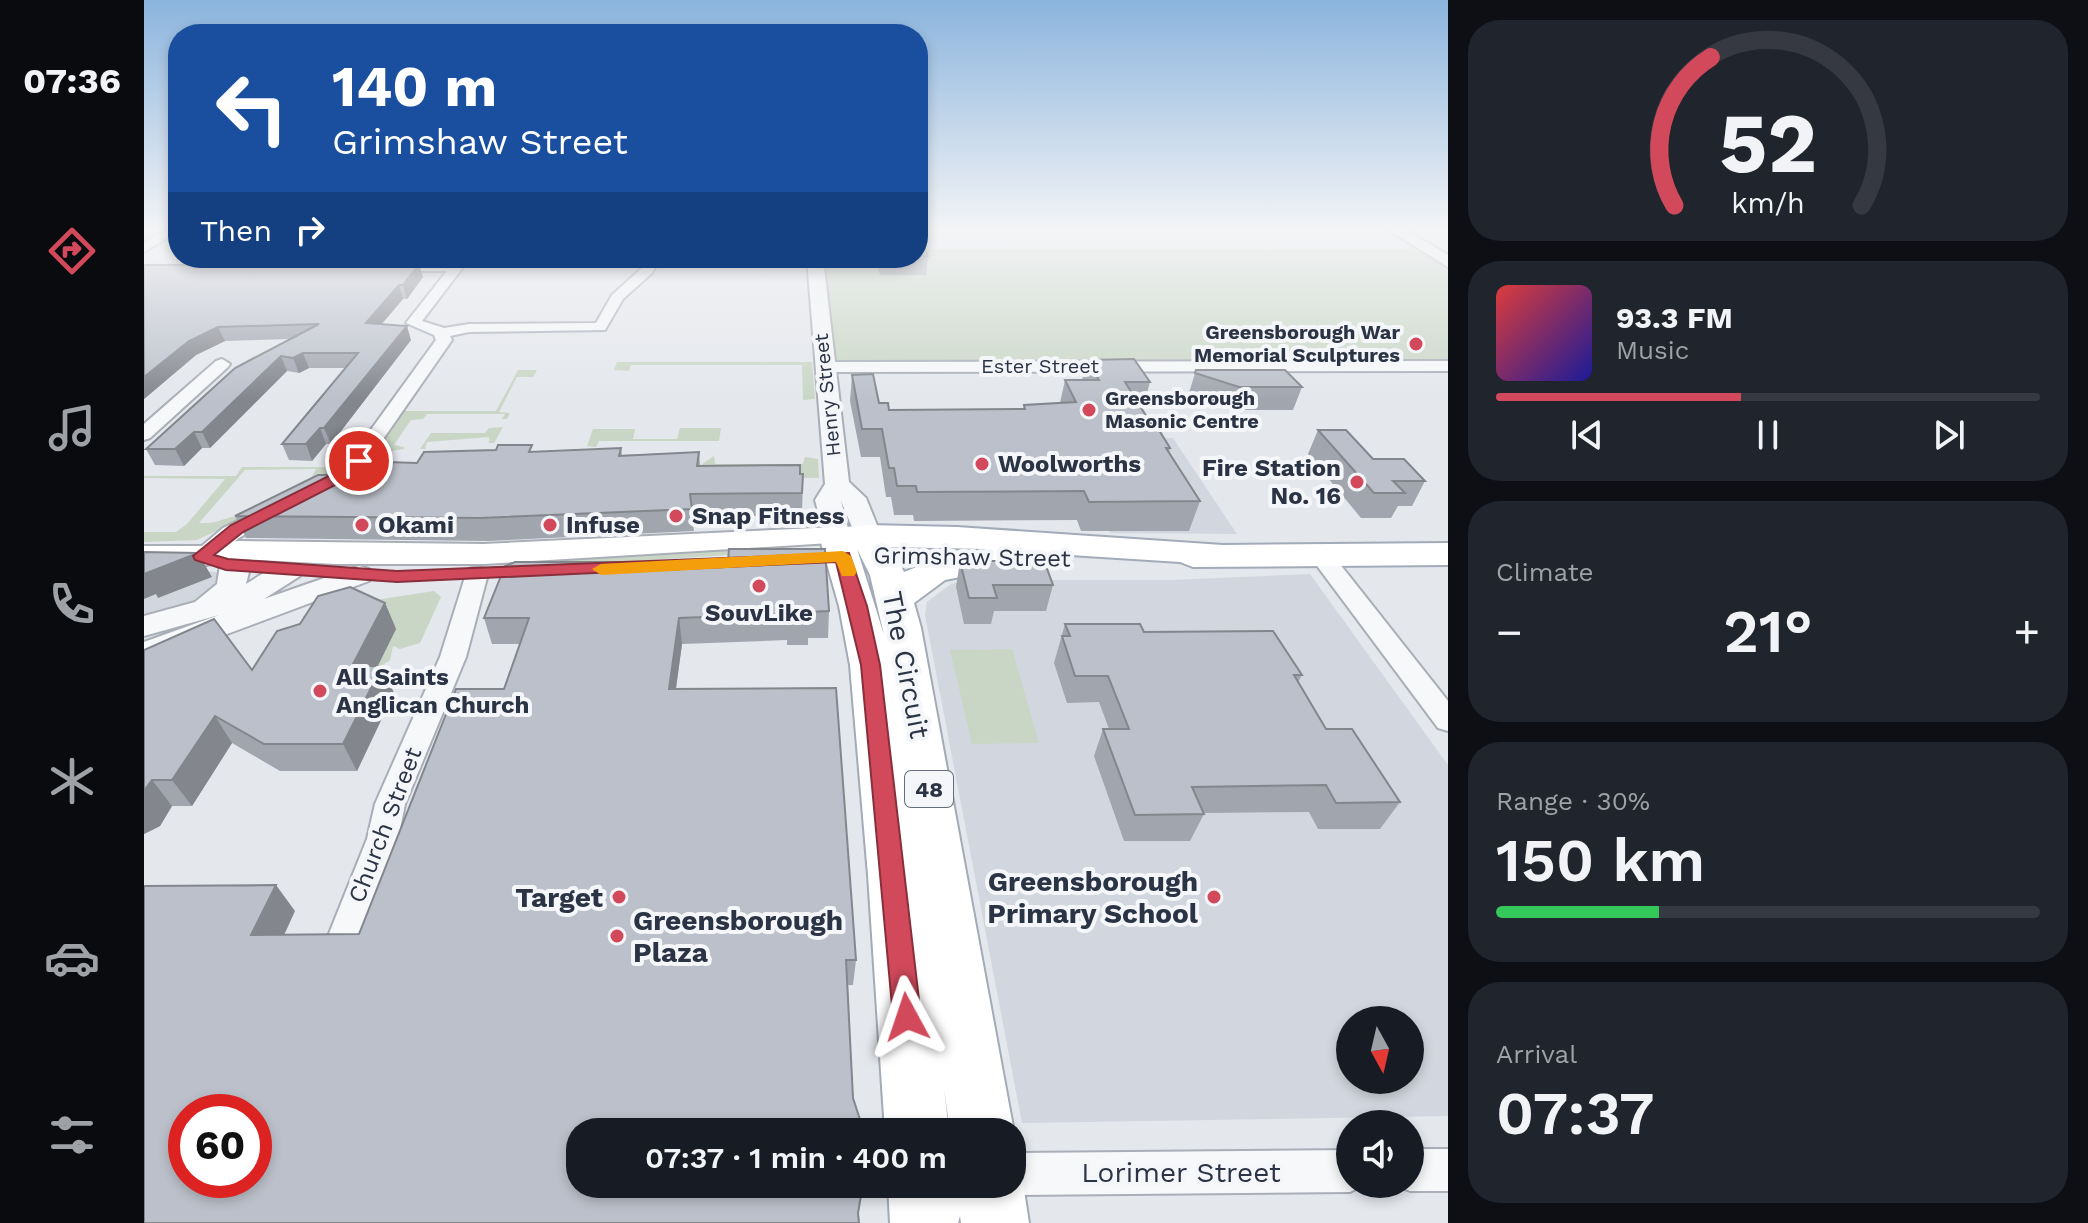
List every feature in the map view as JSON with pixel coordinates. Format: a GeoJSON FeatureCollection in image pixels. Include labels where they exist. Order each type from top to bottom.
{"type":"FeatureCollection","features":[{"type":"Feature","properties":{"kind":"main road","name":"Grimshaw Street"},"geometry":{"type":"LineString","coordinates":[[856,545],[1012,557],[1144,559],[1216,554],[1448,554]]}},
{"type":"Feature","properties":{"kind":"main road","name":"Grimshaw Street"},"geometry":{"type":"LineString","coordinates":[[144,556],[201,556],[238,550],[359,575],[480,564],[856,545],[1125,546],[1216,554]]}},
{"type":"Feature","properties":{"kind":"main road","name":"The Circuit"},"geometry":{"type":"LineString","coordinates":[[856,545],[888,575],[895,601],[921,738],[980,1118]]}},
{"type":"Feature","properties":{"kind":"main road","name":"The Circuit"},"geometry":{"type":"LineString","coordinates":[[856,545],[858,606],[870,665],[921,1118]]}},
{"type":"Feature","properties":{"kind":"main road","name":"Grimshaw Street"},"geometry":{"type":"LineString","coordinates":[[201,556],[234,565],[301,562],[480,564]]}},
{"type":"Feature","properties":{"kind":"main road"},"geometry":{"type":"LineString","coordinates":[[895,601],[911,584],[936,570],[1012,557]]}},
{"type":"Feature","properties":{"kind":"main road"},"geometry":{"type":"LineString","coordinates":[[992,1198],[995,1223]]}},
{"type":"Feature","properties":{"kind":"street"},"geometry":{"type":"LineString","coordinates":[[441,287],[413,323],[443,333],[469,328],[603,326],[615,301],[630,287]]}},
{"type":"Feature","properties":{"kind":"street","name":"Henry Street"},"geometry":{"type":"LineString","coordinates":[[817,287],[837,484],[828,500],[856,545]]}},
{"type":"Feature","properties":{"kind":"street"},"geometry":{"type":"LineString","coordinates":[[201,556],[237,529],[353,468],[444,340],[443,333]]}},
{"type":"Feature","properties":{"kind":"street"},"geometry":{"type":"LineString","coordinates":[[144,434],[222,364]]}},
{"type":"Feature","properties":{"kind":"street","name":"Ester Street"},"geometry":{"type":"LineString","coordinates":[[824,367],[1448,366]]}},
{"type":"Feature","properties":{"kind":"street"},"geometry":{"type":"LineString","coordinates":[[1320,554],[1448,721]]}},
{"type":"Feature","properties":{"kind":"street"},"geometry":{"type":"LineString","coordinates":[[144,626],[252,595],[301,562]]}},
{"type":"Feature","properties":{"kind":"street","name":"Church Street"},"geometry":{"type":"LineString","coordinates":[[343,941],[351,912],[386,827],[390,804],[453,657],[480,564]]}},
{"type":"Feature","properties":{"kind":"street"},"geometry":{"type":"LineString","coordinates":[[199,612],[229,589],[235,578],[234,565]]}},
{"type":"Feature","properties":{"kind":"street"},"geometry":{"type":"LineString","coordinates":[[144,651],[359,575]]}},
{"type":"Feature","properties":{"kind":"street"},"geometry":{"type":"LineString","coordinates":[[144,634],[149,640],[144,651]]}},
{"type":"Feature","properties":{"kind":"street"},"geometry":{"type":"LineString","coordinates":[[1424,1170],[1448,1170]]}},
{"type":"Feature","properties":{"kind":"street","name":"Lorimer Street"},"geometry":{"type":"LineString","coordinates":[[1026,1174],[1336,1171]]}},
{"type":"Feature","properties":{"kind":"shaded area"},"geometry":{"type":"Polygon","coordinates":[[[1064,437],[1173,438],[1237,534],[1110,533],[1064,437]]]}},
{"type":"Feature","properties":{"kind":"shaded area"},"geometry":{"type":"Polygon","coordinates":[[[144,567],[217,572],[222,574],[221,588],[172,613],[166,609],[144,615],[144,567]]]}},
{"type":"Feature","properties":{"kind":"shaded area","name":"Greensborough Primary School"},"geometry":{"type":"Polygon","coordinates":[[[1310,574],[1448,765],[1448,1116],[1424,1116],[1424,1110],[1336,1110],[1336,1118],[1026,1123],[1026,1118],[1021,1118],[925,615],[927,602],[951,584],[967,580],[1170,580],[1310,574]]]}},
{"type":"Feature","properties":{"kind":"green space"},"geometry":{"type":"Polygon","coordinates":[[[826,287],[1448,287],[1448,362],[841,363],[834,360],[826,287]]]}},
{"type":"Feature","properties":{"kind":"green space"},"geometry":{"type":"Polygon","coordinates":[[[617,362],[812,362],[815,399],[803,400],[802,365],[631,365],[629,371],[614,370],[617,362]]]}},
{"type":"Feature","properties":{"kind":"green space"},"geometry":{"type":"Polygon","coordinates":[[[518,370],[537,370],[533,377],[517,377],[499,412],[510,413],[507,419],[502,419],[505,414],[427,414],[423,419],[411,420],[394,445],[404,449],[386,452],[378,449],[403,411],[496,411],[518,370]]]}},
{"type":"Feature","properties":{"kind":"green space"},"geometry":{"type":"Polygon","coordinates":[[[503,427],[494,443],[489,443],[489,437],[427,442],[425,449],[420,449],[431,433],[485,433],[489,428],[503,427]]]}},
{"type":"Feature","properties":{"kind":"green space"},"geometry":{"type":"Polygon","coordinates":[[[680,428],[721,428],[719,441],[599,441],[596,447],[587,446],[593,429],[635,429],[633,439],[677,439],[680,428]]]}},
{"type":"Feature","properties":{"kind":"green space"},"geometry":{"type":"Polygon","coordinates":[[[714,456],[715,464],[803,464],[805,457],[818,459],[819,478],[700,477],[702,464],[714,456]]]}},
{"type":"Feature","properties":{"kind":"green space"},"geometry":{"type":"Polygon","coordinates":[[[242,467],[343,467],[324,478],[311,478],[316,469],[245,470],[199,523],[245,515],[244,518],[197,540],[144,542],[144,532],[176,532],[187,524],[225,479],[144,476],[236,476],[242,467]]]}},
{"type":"Feature","properties":{"kind":"green space"},"geometry":{"type":"Polygon","coordinates":[[[809,550],[618,562],[509,565],[510,562],[589,555],[809,550]]]}},
{"type":"Feature","properties":{"kind":"green space"},"geometry":{"type":"Polygon","coordinates":[[[434,591],[441,597],[420,643],[400,649],[393,646],[390,660],[380,667],[308,623],[303,616],[356,603],[434,591]]]}},
{"type":"Feature","properties":{"kind":"green space"},"geometry":{"type":"Polygon","coordinates":[[[1012,649],[1039,743],[972,744],[950,650],[1012,649]]]}},
{"type":"Feature","properties":{"kind":"building"},"geometry":{"type":"Polygon","coordinates":[[[144,287],[397,287],[366,323],[407,326],[324,428],[320,428],[306,444],[282,444],[358,353],[303,353],[293,358],[281,356],[202,432],[194,432],[175,449],[146,449],[235,368],[319,324],[218,327],[189,341],[144,377],[144,287]]]}},
{"type":"Feature","properties":{"kind":"building"},"geometry":{"type":"Polygon","coordinates":[[[1134,359],[1150,382],[1125,382],[1155,430],[1159,430],[1170,448],[1166,448],[1200,501],[1089,502],[1084,491],[917,492],[916,486],[897,486],[894,468],[889,468],[882,429],[862,429],[852,375],[873,374],[879,403],[888,403],[889,410],[1025,409],[1024,405],[1076,402],[1065,380],[1099,380],[1087,360],[1134,359]]]}},
{"type":"Feature","properties":{"kind":"building"},"geometry":{"type":"Polygon","coordinates":[[[1196,370],[1285,370],[1302,387],[1239,387],[1195,373],[1196,370]]]}},
{"type":"Feature","properties":{"kind":"building"},"geometry":{"type":"Polygon","coordinates":[[[1318,430],[1346,430],[1373,459],[1404,459],[1425,481],[1393,481],[1405,493],[1374,493],[1318,430]]]}},
{"type":"Feature","properties":{"kind":"building"},"geometry":{"type":"Polygon","coordinates":[[[498,445],[532,445],[529,452],[621,448],[619,456],[699,452],[697,466],[800,465],[802,493],[690,494],[692,509],[480,518],[235,516],[318,475],[374,475],[387,462],[417,463],[424,452],[496,450],[498,445]]]}},
{"type":"Feature","properties":{"kind":"building","name":"Greensborough Plaza"},"geometry":{"type":"Polygon","coordinates":[[[729,549],[825,549],[829,611],[808,612],[809,619],[787,619],[787,614],[679,618],[669,689],[836,688],[856,960],[846,960],[853,1098],[859,1118],[566,1118],[566,1198],[861,1198],[859,1223],[144,1223],[144,886],[276,885],[251,935],[359,934],[456,689],[504,689],[529,618],[484,618],[505,566],[515,562],[728,562],[729,549]]]}},
{"type":"Feature","properties":{"kind":"building"},"geometry":{"type":"Polygon","coordinates":[[[144,552],[198,553],[144,574],[144,552]]]}},
{"type":"Feature","properties":{"kind":"building"},"geometry":{"type":"Polygon","coordinates":[[[1011,558],[1043,558],[1053,585],[993,585],[997,598],[969,598],[960,561],[1012,561],[1011,558]]]}},
{"type":"Feature","properties":{"kind":"building"},"geometry":{"type":"Polygon","coordinates":[[[350,587],[385,603],[352,666],[382,666],[343,744],[264,744],[215,716],[172,780],[152,780],[144,791],[144,650],[214,619],[252,670],[277,631],[300,624],[318,596],[350,587]]]}},
{"type":"Feature","properties":{"kind":"building"},"geometry":{"type":"Polygon","coordinates":[[[1065,624],[1140,624],[1144,632],[1273,631],[1302,675],[1294,675],[1326,729],[1352,729],[1400,802],[1336,803],[1326,785],[1192,787],[1204,814],[1135,815],[1103,729],[1129,729],[1108,676],[1075,676],[1062,636],[1070,636],[1065,624]]]}},
{"type":"Feature","properties":{"kind":"slow traffic"},"geometry":{"type":"LineString","coordinates":[[601,569],[843,556],[848,572]]}},
{"type":"Feature","properties":{"kind":"place","name":"Greensborough War Memorial Sculptures"},"geometry":{"type":"Point","coordinates":[1416,344]}},
{"type":"Feature","properties":{"kind":"place","name":"Greensborough Masonic Centre"},"geometry":{"type":"Point","coordinates":[1089,410]}},
{"type":"Feature","properties":{"kind":"place","name":"Woolworths"},"geometry":{"type":"Point","coordinates":[982,464]}},
{"type":"Feature","properties":{"kind":"place","name":"Fire Station No. 16"},"geometry":{"type":"Point","coordinates":[1357,482]}},
{"type":"Feature","properties":{"kind":"place","name":"Snap Fitness"},"geometry":{"type":"Point","coordinates":[676,516]}},
{"type":"Feature","properties":{"kind":"place","name":"Okami"},"geometry":{"type":"Point","coordinates":[362,525]}},
{"type":"Feature","properties":{"kind":"place","name":"Infuse"},"geometry":{"type":"Point","coordinates":[550,525]}},
{"type":"Feature","properties":{"kind":"place","name":"SouvLike"},"geometry":{"type":"Point","coordinates":[759,586]}},
{"type":"Feature","properties":{"kind":"place","name":"All Saints Anglican Church"},"geometry":{"type":"Point","coordinates":[320,691]}},
{"type":"Feature","properties":{"kind":"place","name":"Target"},"geometry":{"type":"Point","coordinates":[619,897]}},
{"type":"Feature","properties":{"kind":"place","name":"Greensborough Primary School"},"geometry":{"type":"Point","coordinates":[1214,897]}},
{"type":"Feature","properties":{"kind":"place","name":"Greensborough Plaza"},"geometry":{"type":"Point","coordinates":[617,936]}},
{"type":"Feature","properties":{"kind":"route"},"geometry":{"type":"LineString","coordinates":[[359,461],[351,470],[237,529],[201,556],[226,565],[397,576],[610,569],[843,556],[858,606],[870,665],[907,1017]]}}]}
